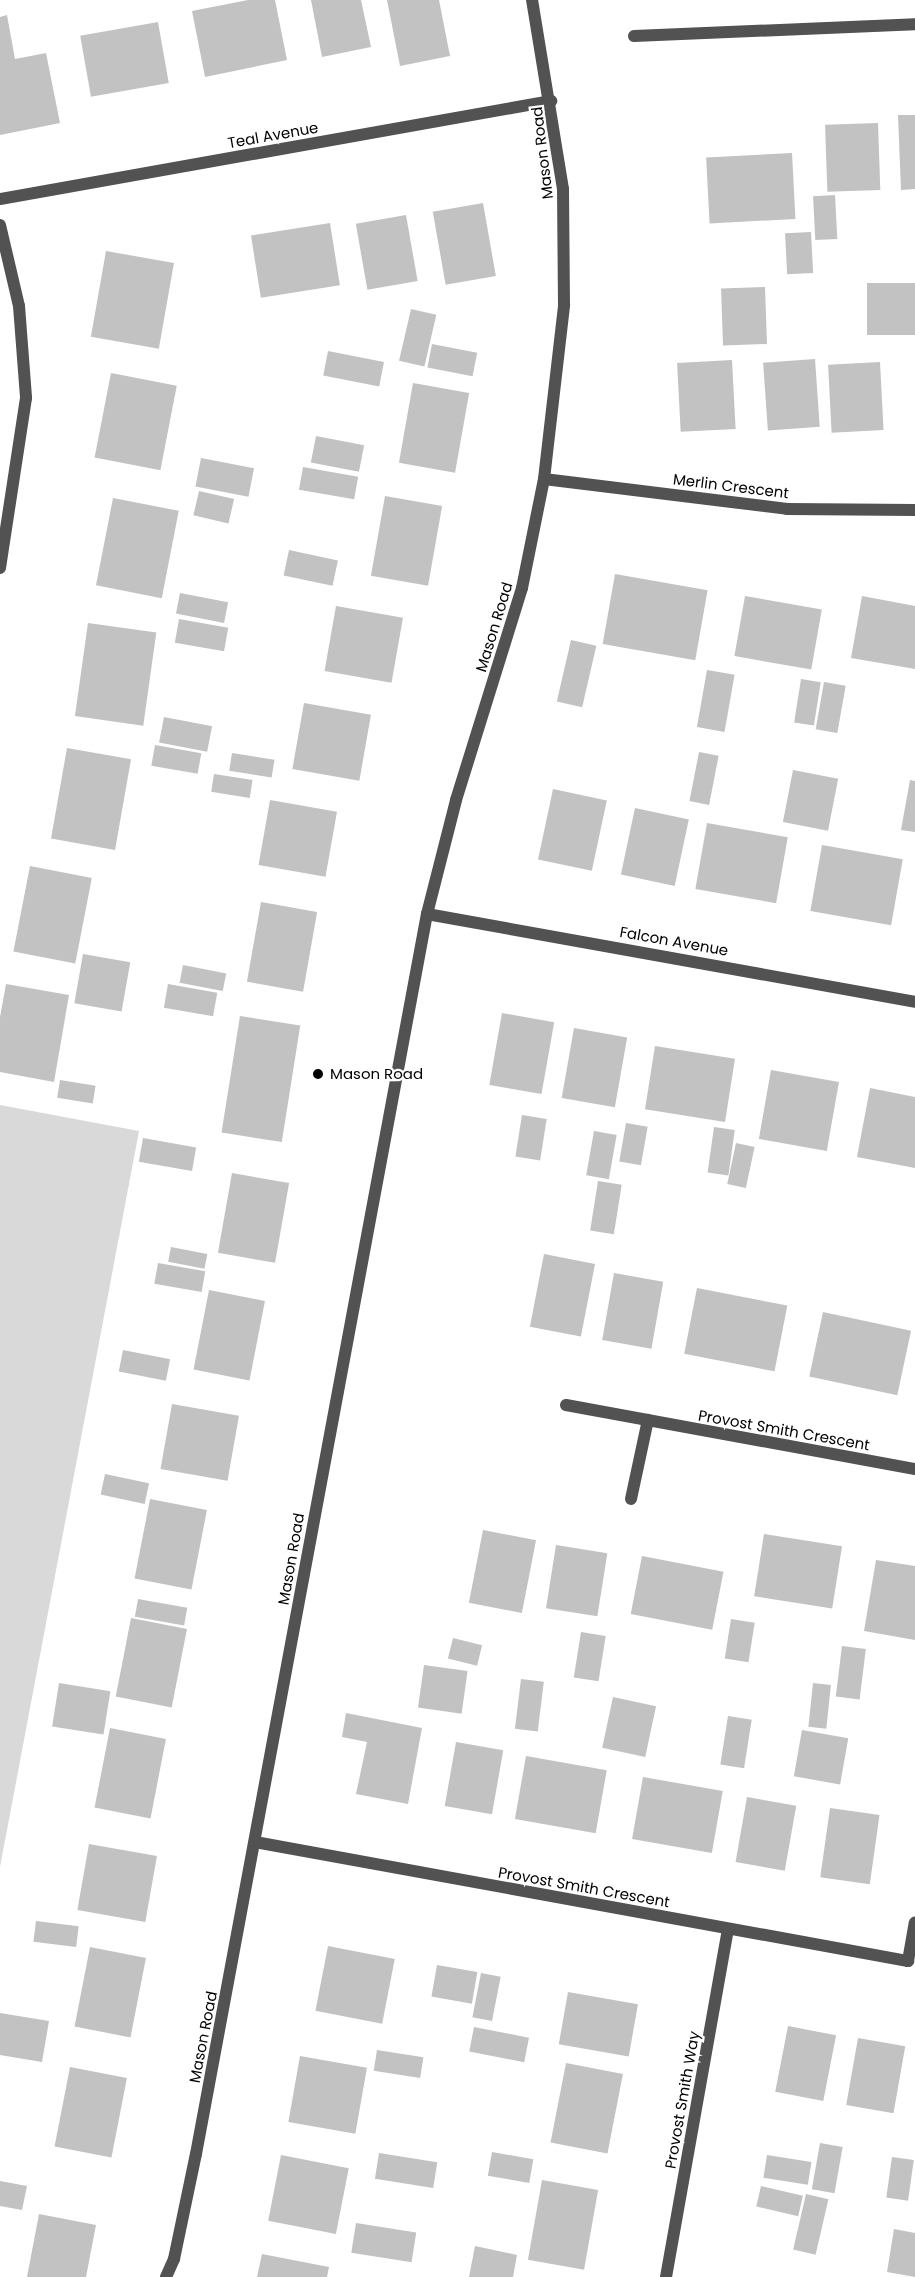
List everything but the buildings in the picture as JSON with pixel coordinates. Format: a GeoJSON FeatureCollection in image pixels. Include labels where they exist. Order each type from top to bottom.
{"type":"FeatureCollection","features":[{"type":"Feature","properties":{"kind":"street","name":"Mason Road"},"geometry":{"type":"LineString","coordinates":[[166,2277],[174,2259],[193,2166],[427,914],[456,800],[522,588],[544,479],[564,304],[563,189],[552,101],[532,0]]}},
{"type":"Feature","properties":{"kind":"street"},"geometry":{"type":"LineString","coordinates":[[634,36],[915,24]]}},
{"type":"Feature","properties":{"kind":"street","name":"Teal Avenue"},"geometry":{"type":"LineString","coordinates":[[0,199],[552,101]]}},
{"type":"Feature","properties":{"kind":"street"},"geometry":{"type":"LineString","coordinates":[[0,225],[19,306],[26,398],[0,568]]}},
{"type":"Feature","properties":{"kind":"street","name":"Merlin Crescent"},"geometry":{"type":"LineString","coordinates":[[544,479],[787,509],[915,510]]}},
{"type":"Feature","properties":{"kind":"street","name":"Falcon Avenue"},"geometry":{"type":"LineString","coordinates":[[427,914],[641,950],[915,1002]]}},
{"type":"Feature","properties":{"kind":"street","name":"Provost Smith Crescent"},"geometry":{"type":"LineString","coordinates":[[566,1405],[915,1469]]}},
{"type":"Feature","properties":{"kind":"street"},"geometry":{"type":"LineString","coordinates":[[631,1499],[648,1420]]}},
{"type":"Feature","properties":{"kind":"street","name":"Provost Smith Crescent"},"geometry":{"type":"LineString","coordinates":[[255,1842],[912,1962],[915,1923]]}},
{"type":"Feature","properties":{"kind":"street","name":"Provost Smith Way"},"geometry":{"type":"LineString","coordinates":[[666,2277],[728,1929]]}},
{"type":"Feature","properties":{"kind":"shaded area"},"geometry":{"type":"Polygon","coordinates":[[[0,1105],[139,1131],[0,1867],[0,1105]]]}},
{"type":"Feature","properties":{"kind":"place","name":"Mason Road"},"geometry":{"type":"Point","coordinates":[318,1074]}}]}
